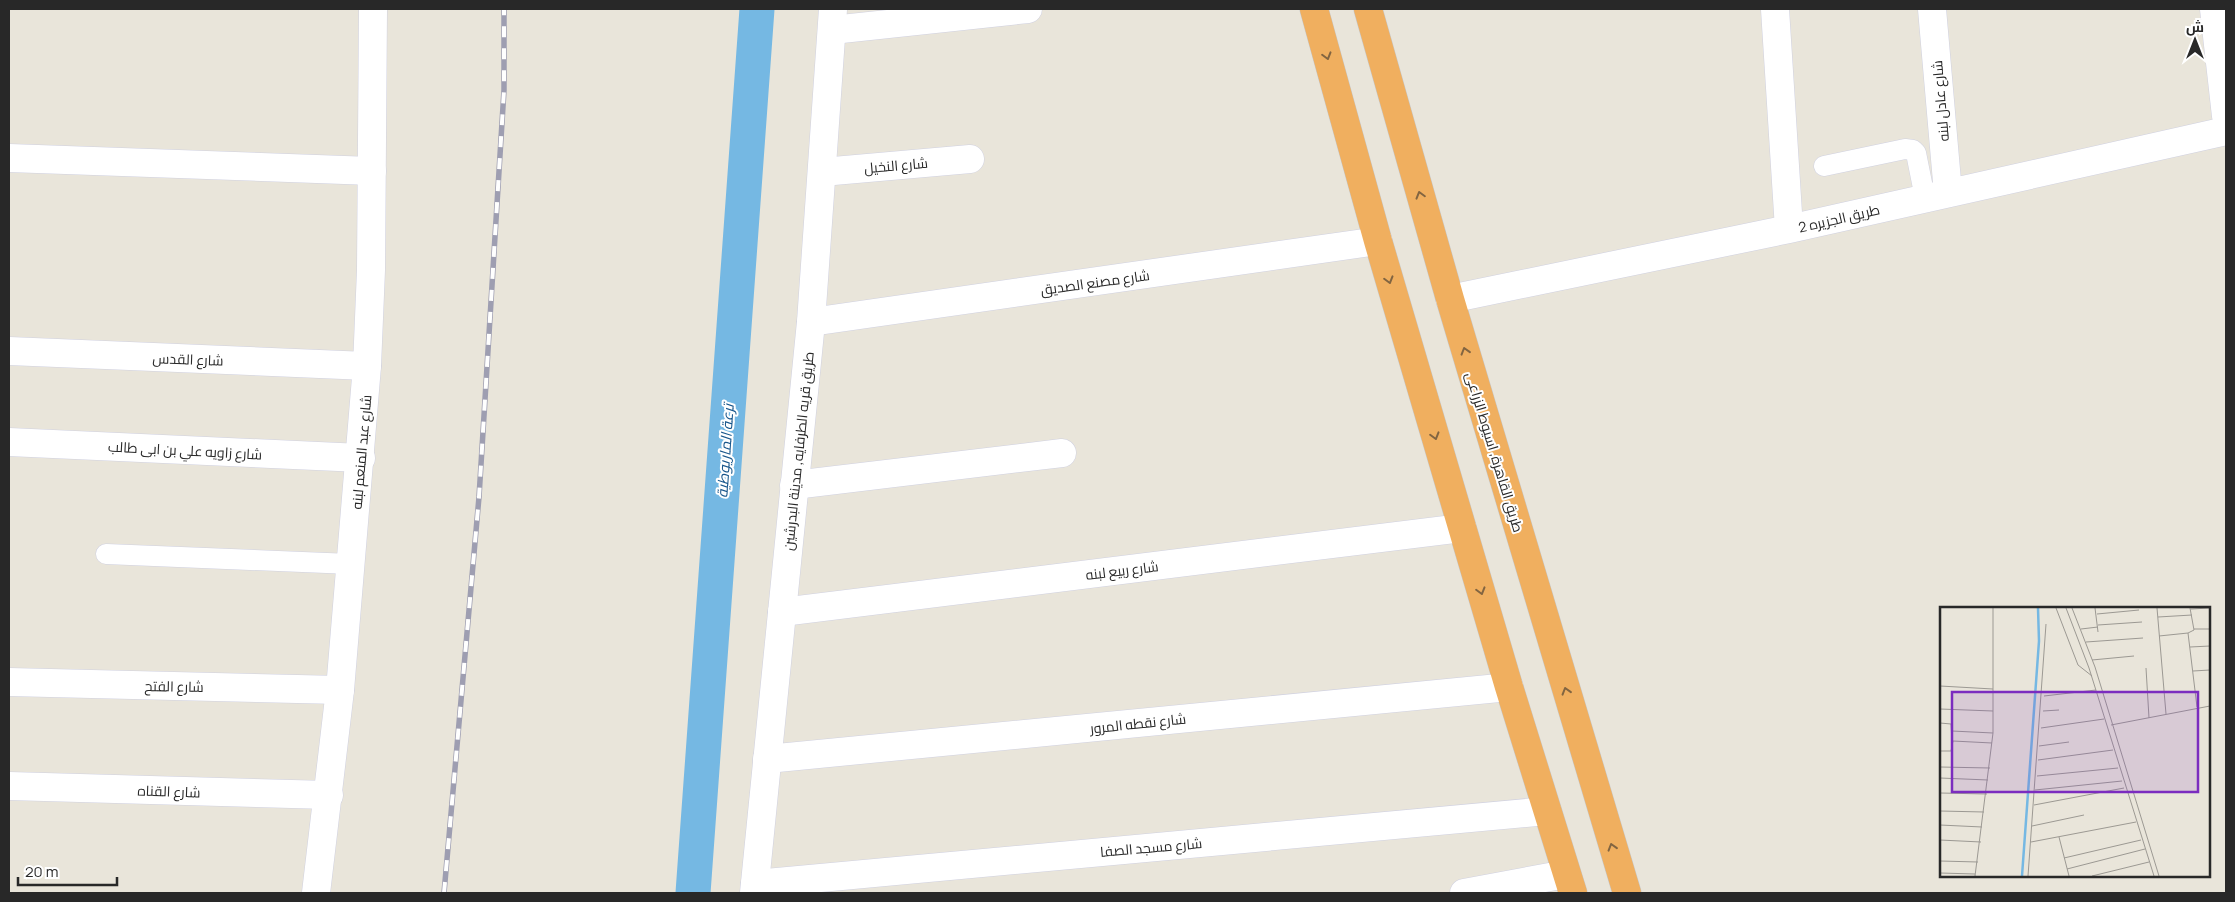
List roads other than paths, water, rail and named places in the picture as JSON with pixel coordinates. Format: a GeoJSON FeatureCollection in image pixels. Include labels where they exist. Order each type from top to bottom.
{"type":"FeatureCollection","features":[{"type":"Feature","properties":{"kind":"highway"},"geometry":{"type":"LineString","coordinates":[[1314,9],[1378,241],[1509,687],[1570,884]]}},
{"type":"Feature","properties":{"kind":"highway","name":"طريق القاهرة, اسيوط الزراعى"},"geometry":{"type":"LineString","coordinates":[[1368,9],[1450,299],[1627,893]]}},
{"type":"Feature","properties":{"kind":"street","name":"شارع عبد المنعم لبنه"},"geometry":{"type":"LineString","coordinates":[[316,893],[340,690],[361,458],[367,366],[372,270],[373,9]]}},
{"type":"Feature","properties":{"kind":"street"},"geometry":{"type":"LineString","coordinates":[[833,20],[1028,9]]}},
{"type":"Feature","properties":{"kind":"street"},"geometry":{"type":"LineString","coordinates":[[1775,9],[1789,229]]}},
{"type":"Feature","properties":{"kind":"street","name":"شارع عادل لبنه"},"geometry":{"type":"LineString","coordinates":[[1932,9],[1936,196]]}},
{"type":"Feature","properties":{"kind":"street"},"geometry":{"type":"LineString","coordinates":[[2214,9],[2226,116]]}},
{"type":"Feature","properties":{"kind":"street","name":"طريق قريه الطرفايه, مدينة البدرشين"},"geometry":{"type":"LineString","coordinates":[[755,889],[811,322],[833,20]]}},
{"type":"Feature","properties":{"kind":"street","name":"طريق الجزيره 2"},"geometry":{"type":"LineString","coordinates":[[1450,299],[1789,229],[2226,131]]}},
{"type":"Feature","properties":{"kind":"street"},"geometry":{"type":"LineString","coordinates":[[9,158],[372,171]]}},
{"type":"Feature","properties":{"kind":"street","name":"شارع النخيل"},"geometry":{"type":"LineString","coordinates":[[822,172],[970,159]]}},
{"type":"Feature","properties":{"kind":"street","name":"شارع مصنع الصديق"},"geometry":{"type":"LineString","coordinates":[[811,322],[1378,241]]}},
{"type":"Feature","properties":{"kind":"street","name":"شارع القدس"},"geometry":{"type":"LineString","coordinates":[[9,351],[367,366]]}},
{"type":"Feature","properties":{"kind":"street","name":"شارع زاويه علي بن ابى طالب"},"geometry":{"type":"LineString","coordinates":[[9,442],[361,458]]}},
{"type":"Feature","properties":{"kind":"street"},"geometry":{"type":"LineString","coordinates":[[794,485],[1062,453]]}},
{"type":"Feature","properties":{"kind":"street","name":"شارع ربيع لبنه"},"geometry":{"type":"LineString","coordinates":[[782,612],[1462,528]]}},
{"type":"Feature","properties":{"kind":"street","name":"شارع الفتح"},"geometry":{"type":"LineString","coordinates":[[9,682],[340,690]]}},
{"type":"Feature","properties":{"kind":"street","name":"شارع نقطه المرور"},"geometry":{"type":"LineString","coordinates":[[767,759],[1509,687]]}},
{"type":"Feature","properties":{"kind":"street","name":"شارع القناه"},"geometry":{"type":"LineString","coordinates":[[9,786],[329,795]]}},
{"type":"Feature","properties":{"kind":"street","name":"شارع مسجد الصفا"},"geometry":{"type":"LineString","coordinates":[[755,889],[1547,811]]}},
{"type":"Feature","properties":{"kind":"street"},"geometry":{"type":"LineString","coordinates":[[1464,893],[1570,884]]}},
{"type":"Feature","properties":{"kind":"lane"},"geometry":{"type":"LineString","coordinates":[[1824,166],[1905,149],[1913,150],[1936,196]]}},
{"type":"Feature","properties":{"kind":"lane"},"geometry":{"type":"LineString","coordinates":[[106,554],[351,564]]}},
{"type":"Feature","properties":{"kind":"waterway","name":"ترعة الماريوطية"},"geometry":{"type":"LineString","coordinates":[[693,893],[757,9]]}},
{"type":"Feature","properties":{"kind":"railway"},"geometry":{"type":"LineString","coordinates":[[444,893],[479,497],[504,90],[504,9]]}}]}
